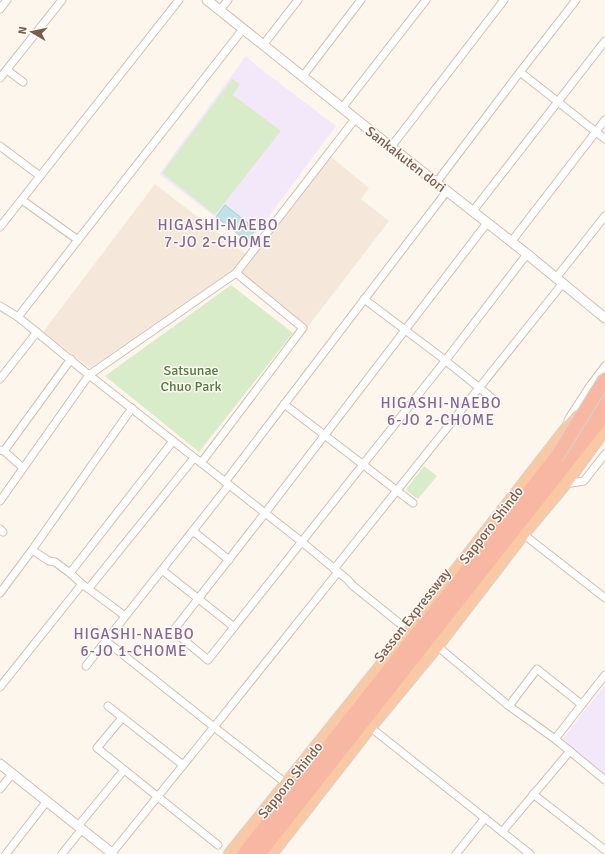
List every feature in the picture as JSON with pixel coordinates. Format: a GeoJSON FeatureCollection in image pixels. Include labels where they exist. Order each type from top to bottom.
{"type":"FeatureCollection","features":[{"type":"Feature","properties":{"kind":"highway"},"geometry":{"type":"LineString","coordinates":[[556,459],[605,379]]}},
{"type":"Feature","properties":{"kind":"highway","name":"Sapporo Shindo"},"geometry":{"type":"LineString","coordinates":[[230,854],[408,631],[556,459],[567,428],[605,387]]}},
{"type":"Feature","properties":{"kind":"highway","name":"Sasson Expressway"},"geometry":{"type":"LineString","coordinates":[[244,854],[605,397]]}},
{"type":"Feature","properties":{"kind":"highway","name":"Sasson Expressway"},"geometry":{"type":"LineString","coordinates":[[259,854],[556,459],[605,414]]}},
{"type":"Feature","properties":{"kind":"highway"},"geometry":{"type":"LineString","coordinates":[[556,459],[605,421]]}},
{"type":"Feature","properties":{"kind":"highway"},"geometry":{"type":"LineString","coordinates":[[271,854],[370,727],[437,646],[523,534],[564,484],[605,429]]}},
{"type":"Feature","properties":{"kind":"street"},"geometry":{"type":"LineString","coordinates":[[0,9],[7,0]]}},
{"type":"Feature","properties":{"kind":"street"},"geometry":{"type":"LineString","coordinates":[[0,78],[62,0]]}},
{"type":"Feature","properties":{"kind":"street"},"geometry":{"type":"LineString","coordinates":[[0,227],[179,0]]}},
{"type":"Feature","properties":{"kind":"street","name":"Sankakuten dori"},"geometry":{"type":"LineString","coordinates":[[207,0],[390,147],[527,254],[605,318]]}},
{"type":"Feature","properties":{"kind":"street"},"geometry":{"type":"LineString","coordinates":[[220,10],[228,0]]}},
{"type":"Feature","properties":{"kind":"street"},"geometry":{"type":"LineString","coordinates":[[263,45],[298,0]]}},
{"type":"Feature","properties":{"kind":"street"},"geometry":{"type":"LineString","coordinates":[[303,76],[361,0]]}},
{"type":"Feature","properties":{"kind":"street"},"geometry":{"type":"LineString","coordinates":[[342,108],[426,0]]}},
{"type":"Feature","properties":{"kind":"street"},"geometry":{"type":"LineString","coordinates":[[390,147],[504,0]]}},
{"type":"Feature","properties":{"kind":"street"},"geometry":{"type":"LineString","coordinates":[[436,183],[576,0]]}},
{"type":"Feature","properties":{"kind":"street"},"geometry":{"type":"LineString","coordinates":[[18,317],[243,29]]}},
{"type":"Feature","properties":{"kind":"street"},"geometry":{"type":"LineString","coordinates":[[473,212],[605,42]]}},
{"type":"Feature","properties":{"kind":"street"},"geometry":{"type":"LineString","coordinates":[[7,70],[23,82]]}},
{"type":"Feature","properties":{"kind":"street"},"geometry":{"type":"LineString","coordinates":[[520,72],[605,139]]}},
{"type":"Feature","properties":{"kind":"street"},"geometry":{"type":"LineString","coordinates":[[0,501],[89,375],[236,273],[355,119]]}},
{"type":"Feature","properties":{"kind":"street"},"geometry":{"type":"LineString","coordinates":[[511,242],[605,120]]}},
{"type":"Feature","properties":{"kind":"street"},"geometry":{"type":"LineString","coordinates":[[1,148],[40,176]]}},
{"type":"Feature","properties":{"kind":"street"},"geometry":{"type":"LineString","coordinates":[[86,666],[193,531],[284,404],[447,191]]}},
{"type":"Feature","properties":{"kind":"street"},"geometry":{"type":"LineString","coordinates":[[22,200],[78,240]]}},
{"type":"Feature","properties":{"kind":"street"},"geometry":{"type":"LineString","coordinates":[[0,764],[113,853],[157,796],[214,727],[479,387],[559,281],[605,216]]}},
{"type":"Feature","properties":{"kind":"street"},"geometry":{"type":"LineString","coordinates":[[487,223],[173,631],[208,660],[445,361],[527,254]]}},
{"type":"Feature","properties":{"kind":"street"},"geometry":{"type":"LineString","coordinates":[[201,463],[304,328],[236,273]]}},
{"type":"Feature","properties":{"kind":"street"},"geometry":{"type":"LineString","coordinates":[[364,299],[497,402]]}},
{"type":"Feature","properties":{"kind":"street"},"geometry":{"type":"LineString","coordinates":[[0,306],[18,317],[89,375],[302,542],[408,631]]}},
{"type":"Feature","properties":{"kind":"street"},"geometry":{"type":"LineString","coordinates":[[0,379],[37,332]]}},
{"type":"Feature","properties":{"kind":"street"},"geometry":{"type":"LineString","coordinates":[[24,468],[2,451],[71,359]]}},
{"type":"Feature","properties":{"kind":"street"},"geometry":{"type":"LineString","coordinates":[[556,459],[590,386],[605,366]]}},
{"type":"Feature","properties":{"kind":"street"},"geometry":{"type":"LineString","coordinates":[[284,404],[413,502]]}},
{"type":"Feature","properties":{"kind":"street"},"geometry":{"type":"LineString","coordinates":[[0,593],[132,408]]}},
{"type":"Feature","properties":{"kind":"street"},"geometry":{"type":"LineString","coordinates":[[70,573],[173,441]]}},
{"type":"Feature","properties":{"kind":"street"},"geometry":{"type":"LineString","coordinates":[[564,484],[584,481],[605,454]]}},
{"type":"Feature","properties":{"kind":"street"},"geometry":{"type":"LineString","coordinates":[[89,588],[194,458]]}},
{"type":"Feature","properties":{"kind":"street"},"geometry":{"type":"LineString","coordinates":[[193,531],[229,560]]}},
{"type":"Feature","properties":{"kind":"street"},"geometry":{"type":"LineString","coordinates":[[523,534],[605,598]]}},
{"type":"Feature","properties":{"kind":"street"},"geometry":{"type":"LineString","coordinates":[[32,550],[49,561],[55,562],[125,616]]}},
{"type":"Feature","properties":{"kind":"street"},"geometry":{"type":"LineString","coordinates":[[162,570],[234,627]]}},
{"type":"Feature","properties":{"kind":"street"},"geometry":{"type":"LineString","coordinates":[[0,687],[82,584]]}},
{"type":"Feature","properties":{"kind":"street"},"geometry":{"type":"LineString","coordinates":[[106,641],[287,784]]}},
{"type":"Feature","properties":{"kind":"street"},"geometry":{"type":"LineString","coordinates":[[437,646],[509,706],[555,739],[605,780]]}},
{"type":"Feature","properties":{"kind":"street"},"geometry":{"type":"LineString","coordinates":[[509,706],[537,669],[581,704]]}},
{"type":"Feature","properties":{"kind":"street"},"geometry":{"type":"LineString","coordinates":[[555,739],[605,675]]}},
{"type":"Feature","properties":{"kind":"street"},"geometry":{"type":"LineString","coordinates":[[108,706],[183,764]]}},
{"type":"Feature","properties":{"kind":"street"},"geometry":{"type":"LineString","coordinates":[[122,718],[97,748],[218,845]]}},
{"type":"Feature","properties":{"kind":"street"},"geometry":{"type":"LineString","coordinates":[[370,727],[530,854]]}},
{"type":"Feature","properties":{"kind":"street"},"geometry":{"type":"LineString","coordinates":[[502,832],[570,751]]}},
{"type":"Feature","properties":{"kind":"street"},"geometry":{"type":"LineString","coordinates":[[62,854],[124,770]]}},
{"type":"Feature","properties":{"kind":"street"},"geometry":{"type":"LineString","coordinates":[[0,789],[12,774]]}},
{"type":"Feature","properties":{"kind":"street"},"geometry":{"type":"LineString","coordinates":[[534,794],[605,850]]}},
{"type":"Feature","properties":{"kind":"street"},"geometry":{"type":"LineString","coordinates":[[6,854],[47,801]]}},
{"type":"Feature","properties":{"kind":"street"},"geometry":{"type":"LineString","coordinates":[[456,854],[485,818]]}},
{"type":"Feature","properties":{"kind":"shaded area"},"geometry":{"type":"Polygon","coordinates":[[[246,56],[258,67],[336,126],[249,243],[159,174],[246,56]]]}},
{"type":"Feature","properties":{"kind":"shaded area"},"geometry":{"type":"Polygon","coordinates":[[[330,156],[369,188],[361,199],[389,221],[306,329],[230,270],[228,273],[90,368],[43,332],[155,184],[252,259],[330,156]]]}},
{"type":"Feature","properties":{"kind":"shaded area"},"geometry":{"type":"Polygon","coordinates":[[[605,685],[605,774],[562,740],[605,685]]]}},
{"type":"Feature","properties":{"kind":"green space"},"geometry":{"type":"Polygon","coordinates":[[[232,79],[240,84],[233,95],[281,131],[215,215],[162,173],[232,79]]]}},
{"type":"Feature","properties":{"kind":"green space","name":"Satsunae Chuo Park"},"geometry":{"type":"Polygon","coordinates":[[[231,285],[293,333],[199,452],[105,376],[231,285]]]}},
{"type":"Feature","properties":{"kind":"green space"},"geometry":{"type":"Polygon","coordinates":[[[424,466],[437,476],[418,499],[407,491],[407,488],[424,466]]]}},
{"type":"Feature","properties":{"kind":"water"},"geometry":{"type":"Polygon","coordinates":[[[225,205],[256,229],[247,241],[216,217],[225,205]]]}},
{"type":"Feature","properties":{"kind":"district","name":"HIGASHI-NAEBO 7-JO 2-CHOME"},"geometry":{"type":"Point","coordinates":[218,234]}},
{"type":"Feature","properties":{"kind":"district","name":"HIGASHI-NAEBO 6-JO 2-CHOME"},"geometry":{"type":"Point","coordinates":[441,412]}},
{"type":"Feature","properties":{"kind":"district","name":"HIGASHI-NAEBO 6-JO 1-CHOME"},"geometry":{"type":"Point","coordinates":[134,642]}}]}
